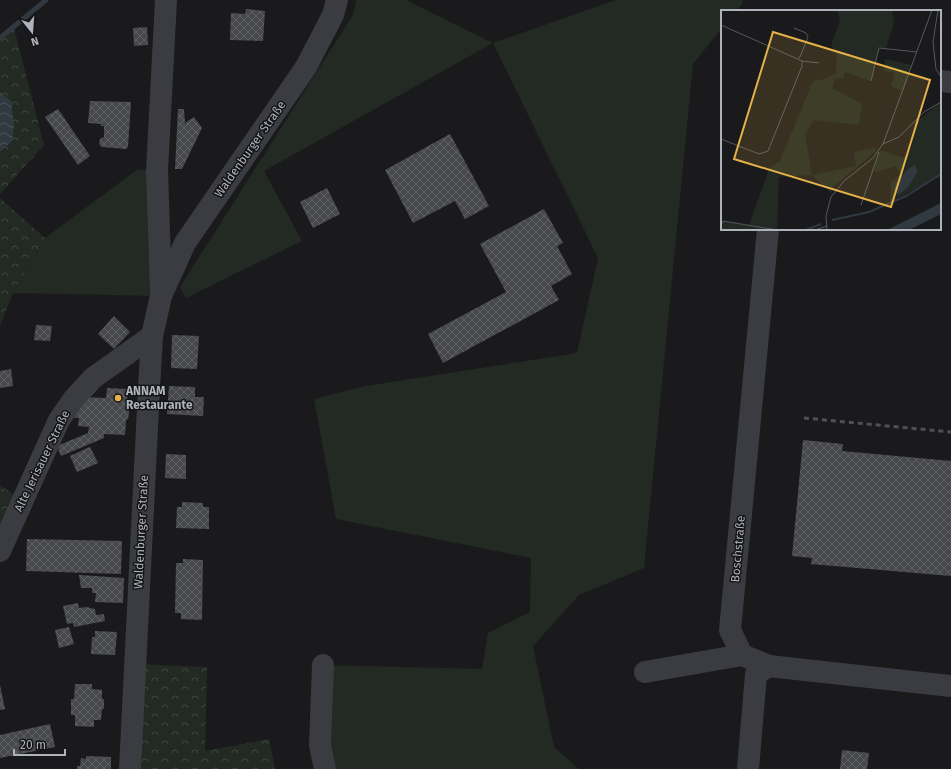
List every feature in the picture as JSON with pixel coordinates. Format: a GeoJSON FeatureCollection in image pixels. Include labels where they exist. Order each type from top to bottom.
{"type":"FeatureCollection","features":[{"type":"Feature","properties":{"kind":"street","name":"Waldenburger Straße"},"geometry":{"type":"LineString","coordinates":[[161,296],[157,171],[166,0]]}},
{"type":"Feature","properties":{"kind":"street","name":"Waldenburger Straße"},"geometry":{"type":"LineString","coordinates":[[130,769],[152,336],[161,296],[185,243],[306,67],[333,15],[337,0]]}},
{"type":"Feature","properties":{"kind":"street","name":"Boschstraße"},"geometry":{"type":"LineString","coordinates":[[742,655],[730,630],[768,230]]}},
{"type":"Feature","properties":{"kind":"street","name":"Alte Jerisauer Straße"},"geometry":{"type":"LineString","coordinates":[[0,551],[59,420],[73,400],[93,378],[152,336]]}},
{"type":"Feature","properties":{"kind":"street"},"geometry":{"type":"LineString","coordinates":[[645,672],[742,655],[769,666],[951,686]]}},
{"type":"Feature","properties":{"kind":"street"},"geometry":{"type":"LineString","coordinates":[[323,665],[320,745],[325,769]]}},
{"type":"Feature","properties":{"kind":"street"},"geometry":{"type":"LineString","coordinates":[[748,769],[756,674],[769,666]]}},
{"type":"Feature","properties":{"kind":"green space"},"geometry":{"type":"Polygon","coordinates":[[[356,0],[406,0],[493,43],[264,171],[302,241],[186,298],[180,287],[354,13],[356,0]]]}},
{"type":"Feature","properties":{"kind":"green space"},"geometry":{"type":"Polygon","coordinates":[[[616,0],[742,0],[742,4],[737,10],[721,10],[721,29],[693,64],[644,568],[579,595],[533,646],[554,747],[579,769],[325,769],[323,665],[482,669],[488,633],[530,612],[531,558],[336,519],[314,399],[366,386],[577,353],[598,258],[493,43],[616,0]]]}},
{"type":"Feature","properties":{"kind":"green space"},"geometry":{"type":"Polygon","coordinates":[[[14,28],[44,145],[0,194],[0,39],[14,28]]]}},
{"type":"Feature","properties":{"kind":"green space"},"geometry":{"type":"Polygon","coordinates":[[[138,169],[157,171],[161,296],[13,293],[45,238],[138,169]]]}},
{"type":"Feature","properties":{"kind":"green space"},"geometry":{"type":"Polygon","coordinates":[[[0,198],[45,238],[13,293],[0,326],[0,198]]]}},
{"type":"Feature","properties":{"kind":"green space"},"geometry":{"type":"Polygon","coordinates":[[[0,486],[23,499],[0,551],[0,486]]]}},
{"type":"Feature","properties":{"kind":"green space"},"geometry":{"type":"Polygon","coordinates":[[[135,664],[207,667],[205,751],[269,739],[275,769],[130,769],[135,664]]]}},
{"type":"Feature","properties":{"kind":"water"},"geometry":{"type":"Polygon","coordinates":[[[0,92],[11,101],[14,126],[12,141],[0,152],[0,92]]]}},
{"type":"Feature","properties":{"kind":"building"},"geometry":{"type":"Polygon","coordinates":[[[246,9],[265,11],[263,41],[230,40],[231,13],[245,14],[246,9]]]}},
{"type":"Feature","properties":{"kind":"building"},"geometry":{"type":"Polygon","coordinates":[[[147,27],[148,45],[134,46],[133,28],[147,27]]]}},
{"type":"Feature","properties":{"kind":"building"},"geometry":{"type":"Polygon","coordinates":[[[90,101],[131,102],[128,147],[126,149],[102,147],[99,144],[100,139],[104,137],[104,126],[101,126],[101,124],[88,123],[90,101]]]}},
{"type":"Feature","properties":{"kind":"building"},"geometry":{"type":"Polygon","coordinates":[[[58,109],[90,156],[78,165],[45,117],[58,109]]]}},
{"type":"Feature","properties":{"kind":"building"},"geometry":{"type":"Polygon","coordinates":[[[178,109],[184,109],[185,123],[194,117],[202,128],[182,169],[175,169],[178,109]]]}},
{"type":"Feature","properties":{"kind":"building"},"geometry":{"type":"Polygon","coordinates":[[[450,134],[489,206],[465,219],[455,201],[413,223],[385,170],[450,134]]]}},
{"type":"Feature","properties":{"kind":"building"},"geometry":{"type":"Polygon","coordinates":[[[327,188],[340,214],[313,228],[300,202],[327,188]]]}},
{"type":"Feature","properties":{"kind":"building"},"geometry":{"type":"Polygon","coordinates":[[[544,209],[563,243],[557,246],[572,274],[551,286],[559,300],[443,363],[428,334],[506,292],[480,244],[544,209]]]}},
{"type":"Feature","properties":{"kind":"building"},"geometry":{"type":"Polygon","coordinates":[[[114,316],[130,332],[114,349],[98,334],[114,316]]]}},
{"type":"Feature","properties":{"kind":"building"},"geometry":{"type":"Polygon","coordinates":[[[36,325],[52,326],[50,341],[34,340],[36,325]]]}},
{"type":"Feature","properties":{"kind":"building"},"geometry":{"type":"Polygon","coordinates":[[[172,335],[199,336],[197,369],[171,368],[172,335]]]}},
{"type":"Feature","properties":{"kind":"building"},"geometry":{"type":"Polygon","coordinates":[[[11,369],[13,386],[0,388],[0,371],[11,369]]]}},
{"type":"Feature","properties":{"kind":"building"},"geometry":{"type":"Polygon","coordinates":[[[169,386],[195,387],[195,397],[204,397],[203,416],[167,414],[169,386]]]}},
{"type":"Feature","properties":{"kind":"building"},"geometry":{"type":"Polygon","coordinates":[[[107,388],[128,389],[127,405],[129,405],[129,413],[128,419],[126,420],[125,435],[104,434],[104,438],[61,456],[57,446],[88,433],[89,427],[78,426],[79,418],[65,417],[83,397],[106,398],[107,388]]]}},
{"type":"Feature","properties":{"kind":"building"},"geometry":{"type":"Polygon","coordinates":[[[803,440],[843,444],[842,451],[951,461],[951,576],[811,564],[812,558],[792,556],[803,440]]]}},
{"type":"Feature","properties":{"kind":"building"},"geometry":{"type":"Polygon","coordinates":[[[90,447],[98,463],[77,472],[70,456],[90,447]]]}},
{"type":"Feature","properties":{"kind":"building"},"geometry":{"type":"Polygon","coordinates":[[[166,454],[186,455],[186,479],[165,478],[166,454]]]}},
{"type":"Feature","properties":{"kind":"building"},"geometry":{"type":"Polygon","coordinates":[[[182,502],[203,503],[203,507],[209,507],[209,529],[176,528],[177,507],[182,507],[182,502]]]}},
{"type":"Feature","properties":{"kind":"building"},"geometry":{"type":"Polygon","coordinates":[[[27,539],[122,541],[121,574],[26,571],[27,539]]]}},
{"type":"Feature","properties":{"kind":"building"},"geometry":{"type":"Polygon","coordinates":[[[183,559],[203,560],[202,620],[181,619],[181,613],[175,613],[176,563],[183,563],[183,559]]]}},
{"type":"Feature","properties":{"kind":"building"},"geometry":{"type":"Polygon","coordinates":[[[79,575],[124,578],[123,603],[95,602],[96,593],[92,593],[92,588],[81,588],[79,575]]]}},
{"type":"Feature","properties":{"kind":"building"},"geometry":{"type":"Polygon","coordinates":[[[78,603],[79,608],[86,607],[95,609],[96,615],[104,614],[105,621],[74,627],[73,623],[67,624],[63,606],[78,603]]]}},
{"type":"Feature","properties":{"kind":"building"},"geometry":{"type":"Polygon","coordinates":[[[69,627],[74,644],[59,648],[55,630],[69,627]]]}},
{"type":"Feature","properties":{"kind":"building"},"geometry":{"type":"Polygon","coordinates":[[[95,631],[117,632],[115,655],[91,654],[92,637],[95,637],[95,631]]]}},
{"type":"Feature","properties":{"kind":"building"},"geometry":{"type":"Polygon","coordinates":[[[75,684],[92,684],[92,689],[102,690],[104,709],[102,709],[101,720],[94,720],[94,727],[75,726],[75,715],[71,715],[71,699],[74,699],[75,684]]]}},
{"type":"Feature","properties":{"kind":"building"},"geometry":{"type":"Polygon","coordinates":[[[0,685],[5,709],[0,710],[0,685]]]}},
{"type":"Feature","properties":{"kind":"building"},"geometry":{"type":"Polygon","coordinates":[[[50,724],[55,747],[0,758],[0,735],[50,724]]]}},
{"type":"Feature","properties":{"kind":"building"},"geometry":{"type":"Polygon","coordinates":[[[842,750],[869,753],[867,769],[840,769],[842,750]]]}},
{"type":"Feature","properties":{"kind":"building"},"geometry":{"type":"Polygon","coordinates":[[[86,756],[111,757],[111,769],[77,769],[77,766],[80,766],[81,758],[86,759],[86,756]]]}},
{"type":"Feature","properties":{"kind":"waterway"},"geometry":{"type":"LineString","coordinates":[[0,38],[46,0]]}},
{"type":"Feature","properties":{"kind":"railway"},"geometry":{"type":"LineString","coordinates":[[804,418],[951,432]]}},
{"type":"Feature","properties":{"kind":"place","name":"ANNAM Restaurante"},"geometry":{"type":"Point","coordinates":[118,398]}}]}
